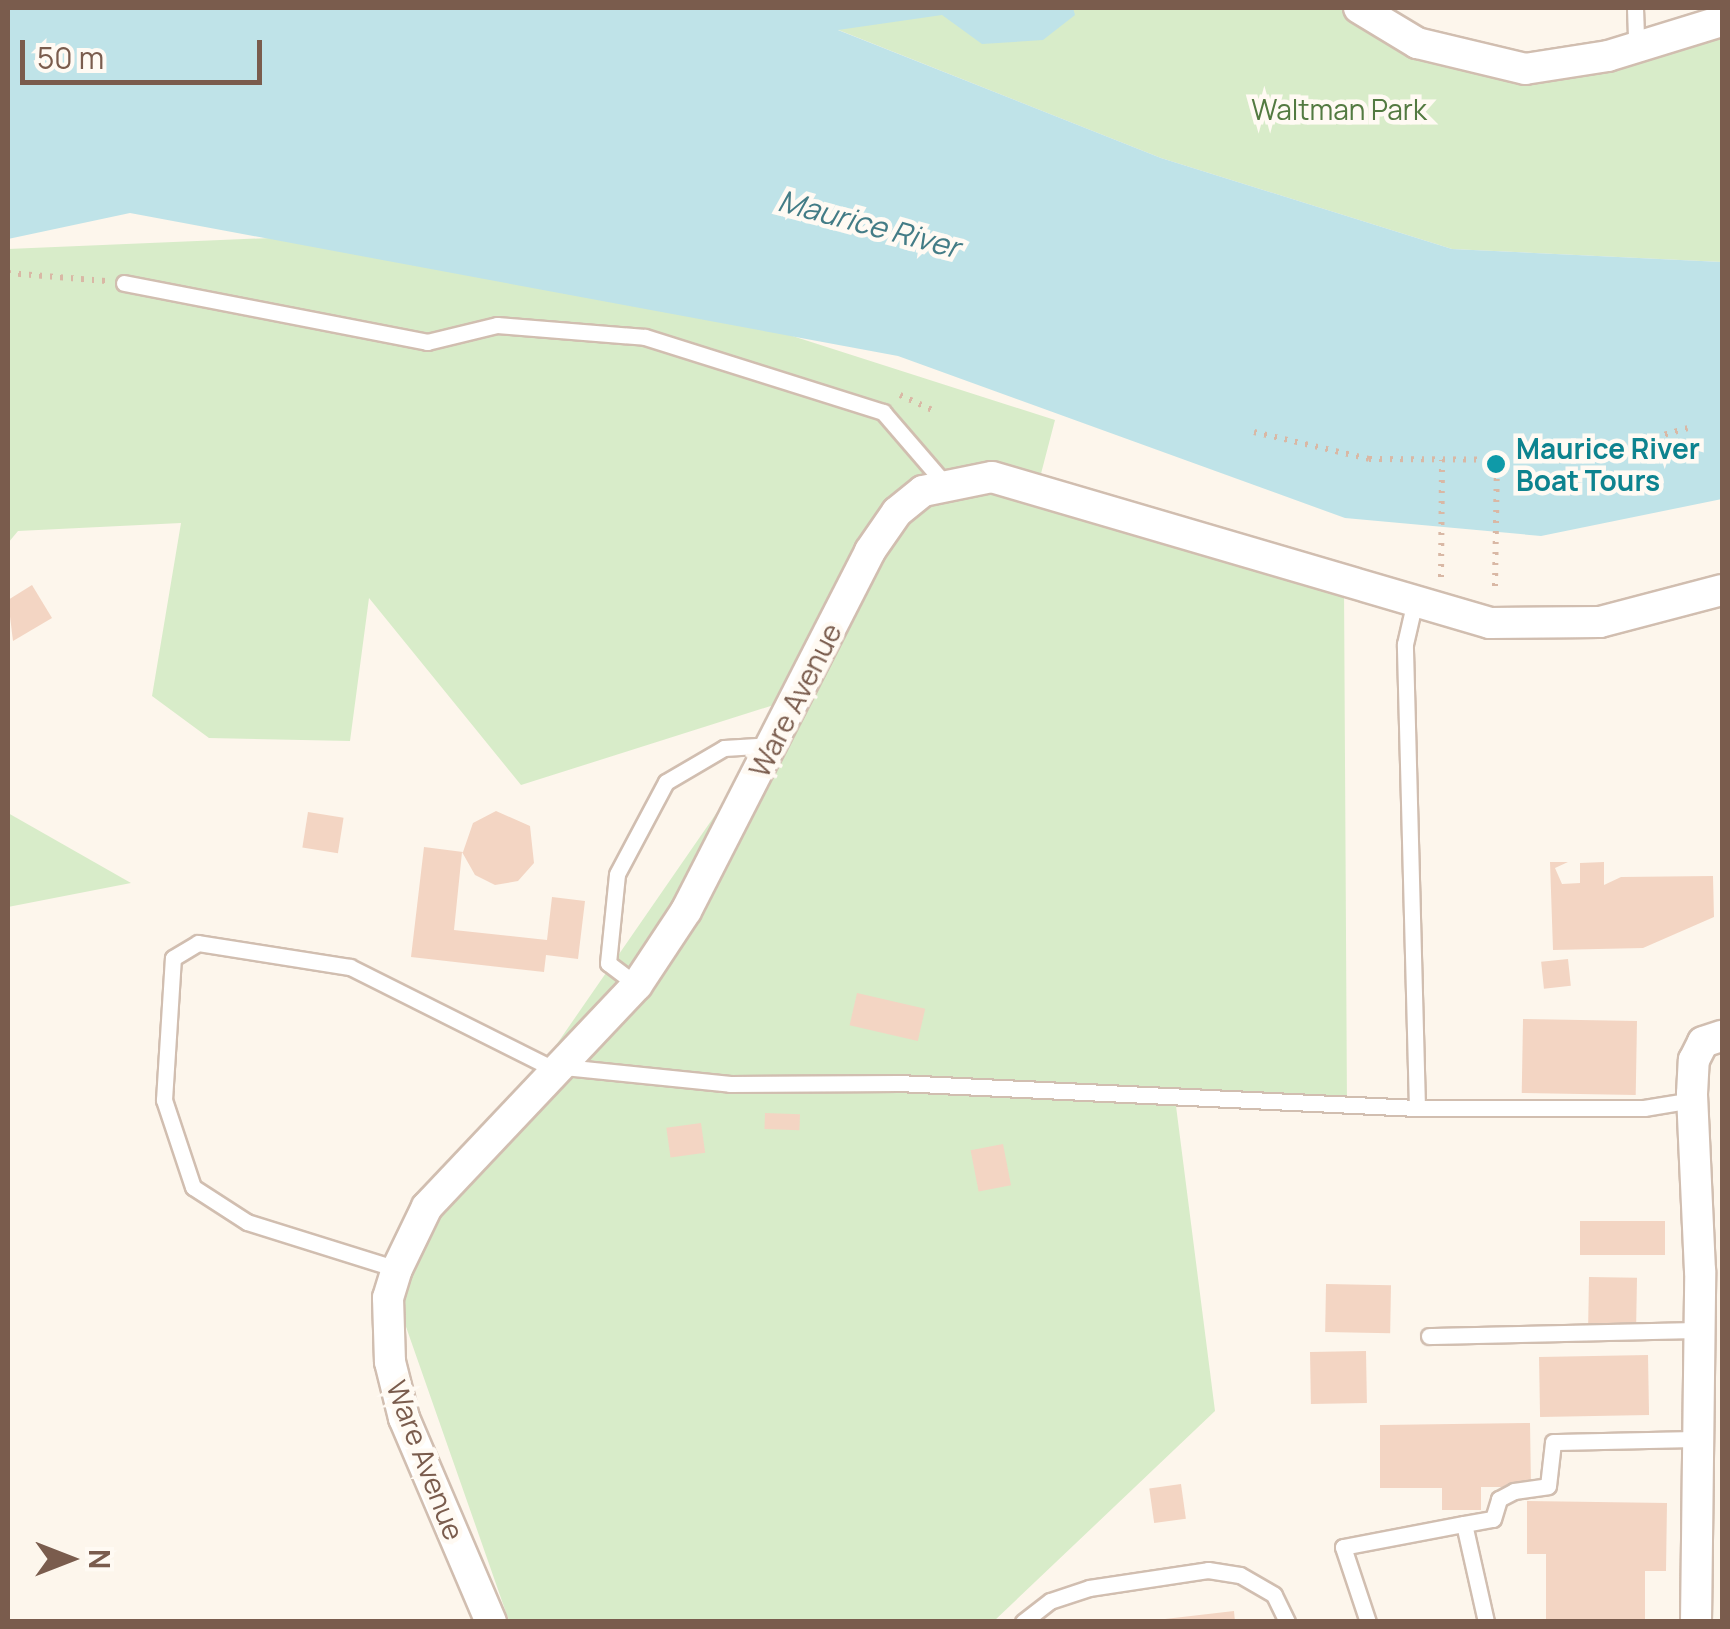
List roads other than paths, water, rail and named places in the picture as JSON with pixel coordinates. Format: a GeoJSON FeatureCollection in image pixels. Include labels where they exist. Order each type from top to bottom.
{"type":"FeatureCollection","features":[{"type":"Feature","properties":{"kind":"street"},"geometry":{"type":"LineString","coordinates":[[1359,8],[1417,43],[1525,69],[1636,46],[1722,21]]}},
{"type":"Feature","properties":{"kind":"street","name":"Ware Avenue"},"geometry":{"type":"LineString","coordinates":[[491,1622],[404,1418],[390,1362],[388,1298],[397,1269],[428,1207],[562,1070],[637,985],[686,911],[870,551],[898,512],[944,482],[992,477],[1068,496],[1414,606],[1490,622],[1600,622],[1722,590]]}},
{"type":"Feature","properties":{"kind":"street"},"geometry":{"type":"LineString","coordinates":[[1696,1622],[1698,1439],[1711,1271],[1693,1100],[1694,1060],[1704,1042],[1722,1036]]}},
{"type":"Feature","properties":{"kind":"lane"},"geometry":{"type":"LineString","coordinates":[[1635,8],[1636,46]]}},
{"type":"Feature","properties":{"kind":"lane"},"geometry":{"type":"LineString","coordinates":[[124,283],[427,342],[498,325],[645,337],[883,412],[944,482]]}},
{"type":"Feature","properties":{"kind":"lane"},"geometry":{"type":"LineString","coordinates":[[1414,606],[1404,644],[1417,1108]]}},
{"type":"Feature","properties":{"kind":"lane"},"geometry":{"type":"LineString","coordinates":[[637,985],[608,962],[618,874],[666,782],[724,748],[773,744]]}},
{"type":"Feature","properties":{"kind":"lane"},"geometry":{"type":"LineString","coordinates":[[397,1269],[247,1222],[193,1186],[164,1100],[173,958],[198,942],[350,967],[562,1070],[730,1084],[898,1083],[1417,1108],[1644,1108],[1693,1100]]}},
{"type":"Feature","properties":{"kind":"lane"},"geometry":{"type":"LineString","coordinates":[[1429,1336],[1707,1340]]}},
{"type":"Feature","properties":{"kind":"lane"},"geometry":{"type":"LineString","coordinates":[[1368,1622],[1343,1548],[1493,1519],[1499,1500],[1514,1492],[1548,1486],[1553,1442],[1698,1439]]}},
{"type":"Feature","properties":{"kind":"lane"},"geometry":{"type":"LineString","coordinates":[[1464,1524],[1486,1622]]}},
{"type":"Feature","properties":{"kind":"lane"},"geometry":{"type":"LineString","coordinates":[[1022,1622],[1050,1601],[1088,1588],[1208,1570],[1240,1576],[1274,1595],[1287,1622]]}},
{"type":"Feature","properties":{"kind":"water","name":"Maurice River"},"geometry":{"type":"Polygon","coordinates":[[[8,8],[1073,8],[1075,15],[1043,40],[982,44],[942,15],[838,30],[1161,158],[1452,249],[1722,262],[1722,499],[1541,536],[1345,518],[898,356],[130,213],[8,239],[8,8]]]}},
{"type":"Feature","properties":{"kind":"place","name":"Maurice River Boat Tours"},"geometry":{"type":"Point","coordinates":[1496,464]}},
{"type":"Feature","properties":{"kind":"park label","name":"Waltman Park"},"geometry":{"type":"Point","coordinates":[1339,109]}}]}
